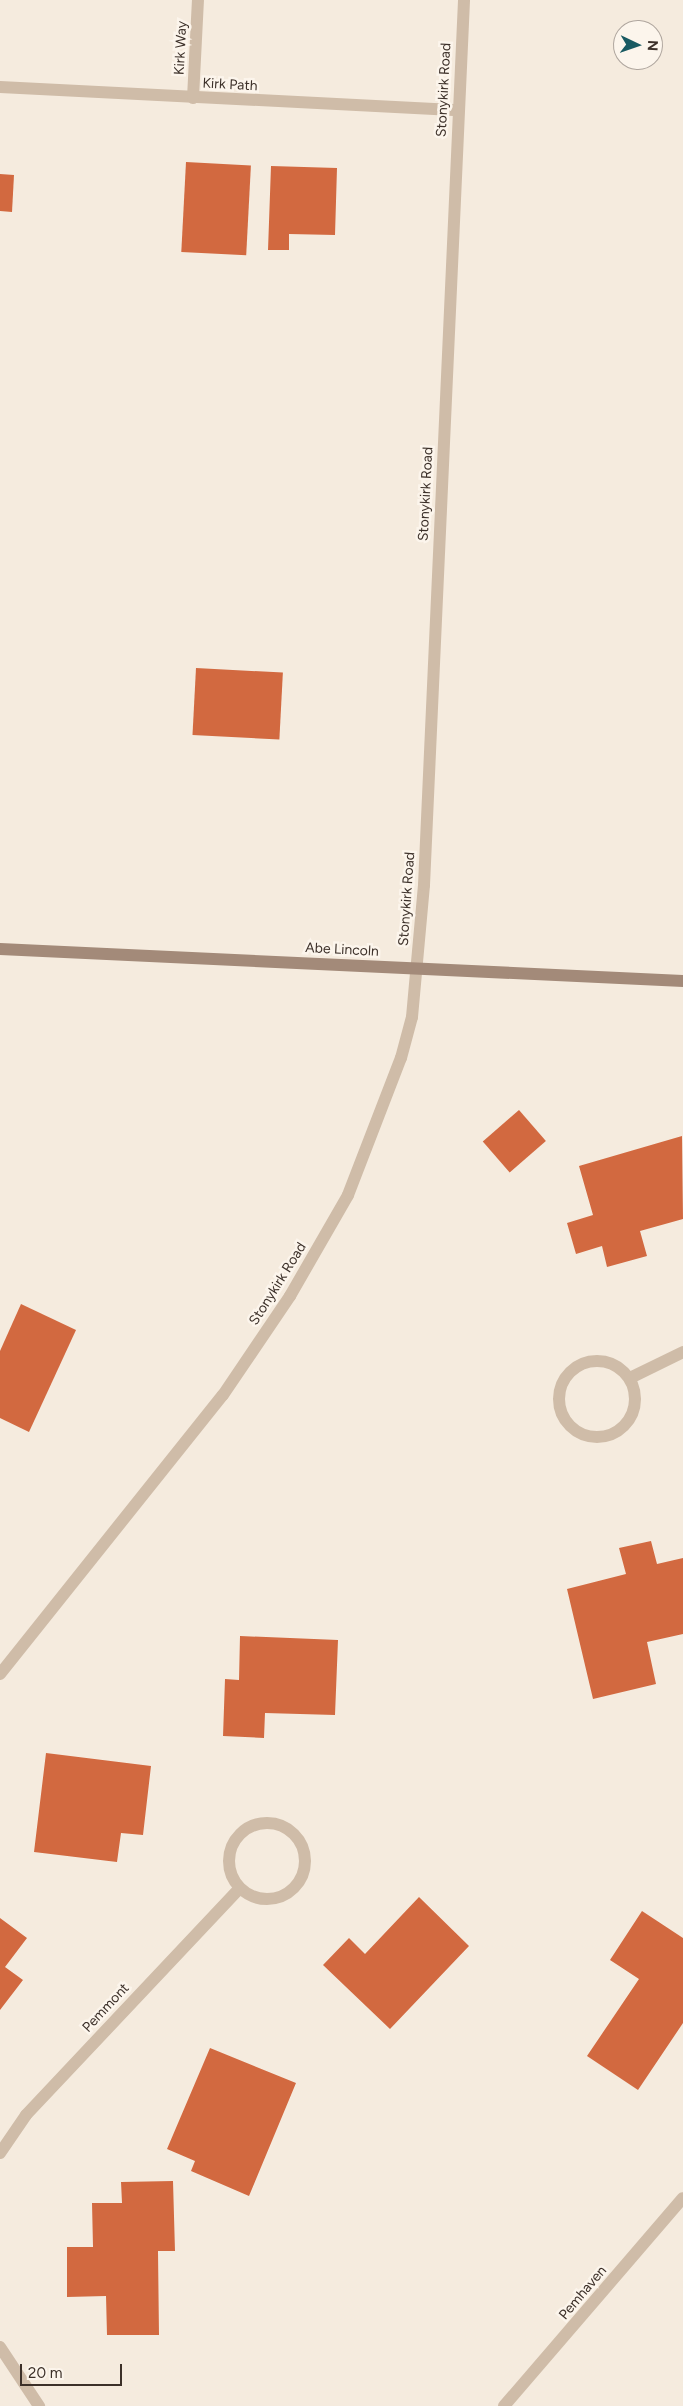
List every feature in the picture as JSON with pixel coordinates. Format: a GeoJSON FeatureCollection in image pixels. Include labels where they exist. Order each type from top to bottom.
{"type":"FeatureCollection","features":[{"type":"Feature","properties":{"kind":"street","name":"Kirk Way"},"geometry":{"type":"LineString","coordinates":[[193,98],[198,0]]}},
{"type":"Feature","properties":{"kind":"street","name":"Stonykirk Road"},"geometry":{"type":"LineString","coordinates":[[0,1674],[223,1395],[290,1296],[348,1195],[378,1126],[412,1017],[424,875],[464,0]]}},
{"type":"Feature","properties":{"kind":"street","name":"Kirk Path"},"geometry":{"type":"LineString","coordinates":[[0,86],[193,98],[458,110]]}},
{"type":"Feature","properties":{"kind":"street","name":"Abe Lincoln"},"geometry":{"type":"LineString","coordinates":[[0,949],[683,981]]}},
{"type":"Feature","properties":{"kind":"street"},"geometry":{"type":"LineString","coordinates":[[630,1378],[683,1352]]}},
{"type":"Feature","properties":{"kind":"street"},"geometry":{"type":"LineString","coordinates":[[600,1360],[612,1363],[630,1378],[635,1404],[632,1416],[612,1434],[586,1436],[565,1420],[559,1408],[561,1384],[577,1366],[600,1360]]}},
{"type":"Feature","properties":{"kind":"street"},"geometry":{"type":"LineString","coordinates":[[264,1822],[287,1828],[296,1836],[306,1858],[304,1872],[289,1893],[263,1900],[240,1889],[232,1878],[228,1865],[234,1841],[242,1832],[264,1822]]}},
{"type":"Feature","properties":{"kind":"street","name":"Pemmont"},"geometry":{"type":"LineString","coordinates":[[0,2153],[26,2115],[240,1889]]}},
{"type":"Feature","properties":{"kind":"street","name":"Pemhaven"},"geometry":{"type":"LineString","coordinates":[[504,2406],[683,2198]]}},
{"type":"Feature","properties":{"kind":"street"},"geometry":{"type":"LineString","coordinates":[[0,2347],[39,2406]]}},
{"type":"Feature","properties":{"kind":"building"},"geometry":{"type":"Polygon","coordinates":[[[186,162],[251,165],[246,255],[181,252],[186,162]]]}},
{"type":"Feature","properties":{"kind":"building"},"geometry":{"type":"Polygon","coordinates":[[[271,166],[337,168],[335,235],[289,234],[289,250],[268,250],[271,166]]]}},
{"type":"Feature","properties":{"kind":"building"},"geometry":{"type":"Polygon","coordinates":[[[0,174],[14,175],[12,212],[0,211],[0,174]]]}},
{"type":"Feature","properties":{"kind":"building"},"geometry":{"type":"Polygon","coordinates":[[[196,668],[283,673],[279,739],[192,735],[196,668]]]}},
{"type":"Feature","properties":{"kind":"building"},"geometry":{"type":"Polygon","coordinates":[[[519,1110],[546,1141],[510,1172],[483,1141],[519,1110]]]}},
{"type":"Feature","properties":{"kind":"building"},"geometry":{"type":"Polygon","coordinates":[[[682,1136],[683,1219],[640,1231],[647,1256],[607,1267],[602,1246],[576,1254],[567,1223],[593,1215],[579,1166],[682,1136]]]}},
{"type":"Feature","properties":{"kind":"building"},"geometry":{"type":"Polygon","coordinates":[[[21,1304],[76,1330],[29,1432],[0,1418],[0,1351],[21,1304]]]}},
{"type":"Feature","properties":{"kind":"building"},"geometry":{"type":"Polygon","coordinates":[[[651,1541],[657,1564],[683,1558],[683,1634],[647,1642],[656,1684],[593,1699],[567,1589],[626,1574],[619,1548],[651,1541]]]}},
{"type":"Feature","properties":{"kind":"building"},"geometry":{"type":"Polygon","coordinates":[[[240,1636],[338,1640],[335,1715],[265,1713],[264,1738],[223,1736],[225,1679],[239,1680],[240,1636]]]}},
{"type":"Feature","properties":{"kind":"building"},"geometry":{"type":"Polygon","coordinates":[[[46,1753],[151,1766],[143,1835],[121,1833],[117,1862],[34,1852],[46,1753]]]}},
{"type":"Feature","properties":{"kind":"building"},"geometry":{"type":"Polygon","coordinates":[[[419,1897],[469,1946],[390,2029],[323,1965],[349,1938],[365,1954],[419,1897]]]}},
{"type":"Feature","properties":{"kind":"building"},"geometry":{"type":"Polygon","coordinates":[[[642,1911],[683,1938],[683,2023],[638,2090],[587,2056],[639,1979],[610,1960],[642,1911]]]}},
{"type":"Feature","properties":{"kind":"building"},"geometry":{"type":"Polygon","coordinates":[[[0,1918],[27,1938],[5,1967],[23,1980],[0,2010],[0,1918]]]}},
{"type":"Feature","properties":{"kind":"building"},"geometry":{"type":"Polygon","coordinates":[[[210,2048],[296,2083],[249,2196],[191,2171],[195,2161],[167,2149],[210,2048]]]}},
{"type":"Feature","properties":{"kind":"building"},"geometry":{"type":"Polygon","coordinates":[[[173,2181],[175,2251],[158,2251],[159,2335],[107,2335],[106,2296],[67,2297],[67,2247],[93,2247],[92,2203],[122,2203],[121,2182],[173,2181]]]}}]}
